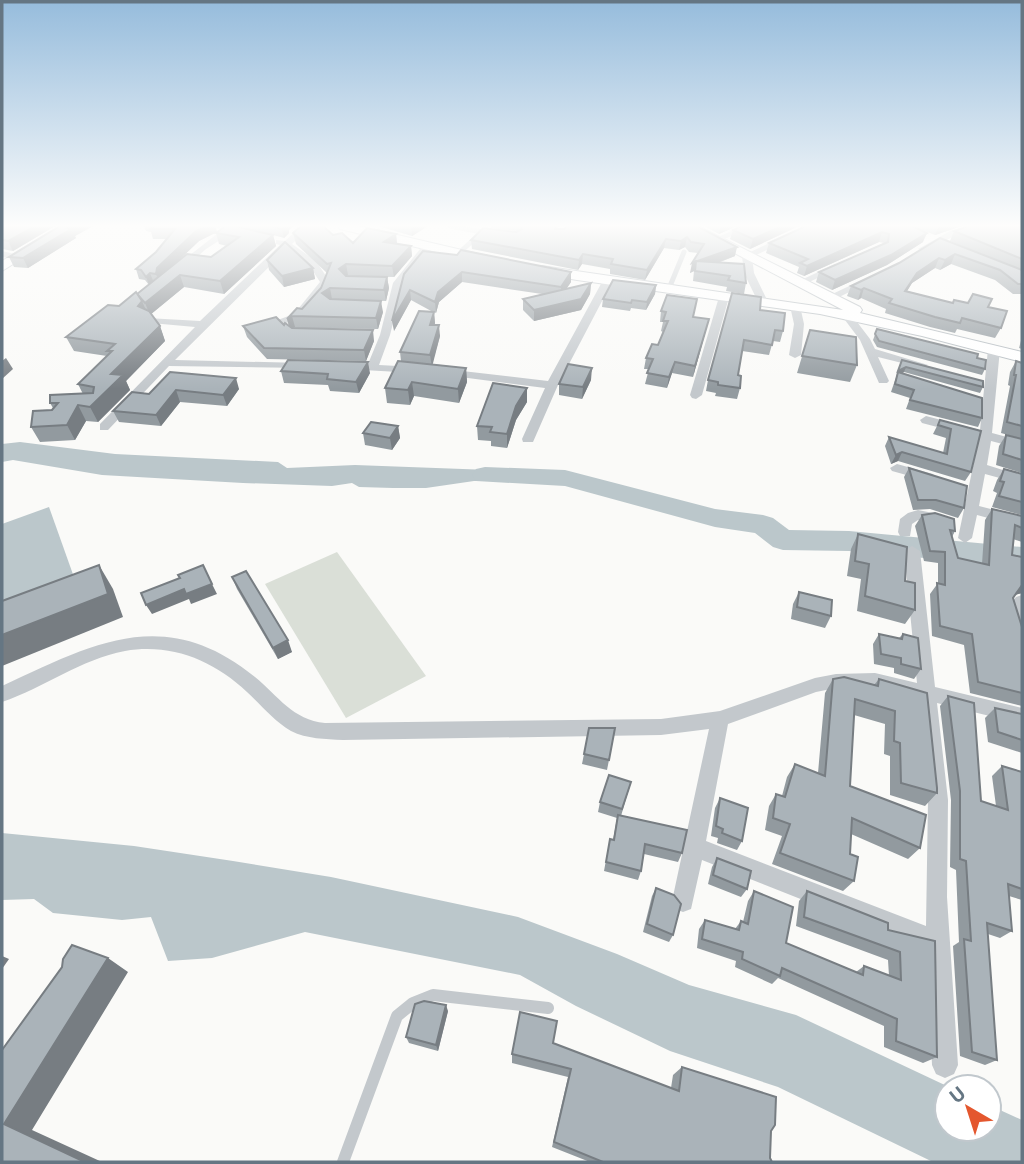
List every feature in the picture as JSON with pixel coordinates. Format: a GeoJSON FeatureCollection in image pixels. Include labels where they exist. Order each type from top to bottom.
{"type":"FeatureCollection","features":[{"type":"Feature","properties":{"kind":"street"},"geometry":{"type":"LineString","coordinates":[[104,427],[249,280]]}},
{"type":"Feature","properties":{"kind":"street"},"geometry":{"type":"LineString","coordinates":[[249,331],[298,316],[325,282],[324,280]]}},
{"type":"Feature","properties":{"kind":"street"},"geometry":{"type":"LineString","coordinates":[[372,368],[386,335],[391,307],[400,280]]}},
{"type":"Feature","properties":{"kind":"street"},"geometry":{"type":"LineString","coordinates":[[597,280],[795,306],[875,321],[1022,357]]}},
{"type":"Feature","properties":{"kind":"street"},"geometry":{"type":"LineString","coordinates":[[753,280],[763,302]]}},
{"type":"Feature","properties":{"kind":"street"},"geometry":{"type":"LineString","coordinates":[[798,280],[875,321]]}},
{"type":"Feature","properties":{"kind":"street"},"geometry":{"type":"LineString","coordinates":[[802,282],[806,280]]}},
{"type":"Feature","properties":{"kind":"street"},"geometry":{"type":"LineString","coordinates":[[831,297],[869,280]]}},
{"type":"Feature","properties":{"kind":"street"},"geometry":{"type":"LineString","coordinates":[[385,282],[398,283]]}},
{"type":"Feature","properties":{"kind":"street"},"geometry":{"type":"LineString","coordinates":[[528,439],[552,385],[607,282]]}},
{"type":"Feature","properties":{"kind":"street"},"geometry":{"type":"LineString","coordinates":[[696,395],[724,297]]}},
{"type":"Feature","properties":{"kind":"street"},"geometry":{"type":"LineString","coordinates":[[379,306],[391,307]]}},
{"type":"Feature","properties":{"kind":"street"},"geometry":{"type":"LineString","coordinates":[[795,306],[799,321],[795,355]]}},
{"type":"Feature","properties":{"kind":"street"},"geometry":{"type":"LineString","coordinates":[[847,316],[872,352],[883,381]]}},
{"type":"Feature","properties":{"kind":"street"},"geometry":{"type":"LineString","coordinates":[[151,320],[203,324]]}},
{"type":"Feature","properties":{"kind":"street"},"geometry":{"type":"LineString","coordinates":[[373,335],[386,335]]}},
{"type":"Feature","properties":{"kind":"street"},"geometry":{"type":"LineString","coordinates":[[961,487],[980,468],[986,435],[982,381],[994,349]]}},
{"type":"Feature","properties":{"kind":"street"},"geometry":{"type":"LineString","coordinates":[[872,352],[937,369]]}},
{"type":"Feature","properties":{"kind":"street"},"geometry":{"type":"LineString","coordinates":[[166,363],[317,366]]}},
{"type":"Feature","properties":{"kind":"street"},"geometry":{"type":"LineString","coordinates":[[331,366],[442,372],[552,385]]}},
{"type":"Feature","properties":{"kind":"street"},"geometry":{"type":"LineString","coordinates":[[926,421],[1022,445]]}},
{"type":"Feature","properties":{"kind":"street"},"geometry":{"type":"LineString","coordinates":[[897,468],[961,487]]}},
{"type":"Feature","properties":{"kind":"street"},"geometry":{"type":"LineString","coordinates":[[980,468],[1022,480]]}},
{"type":"Feature","properties":{"kind":"street"},"geometry":{"type":"LineString","coordinates":[[945,1065],[938,942],[938,800],[928,693],[905,523],[916,515],[927,515],[965,534],[970,508],[961,487]]}},
{"type":"Feature","properties":{"kind":"street"},"geometry":{"type":"LineString","coordinates":[[970,508],[1022,522]]}},
{"type":"Feature","properties":{"kind":"street"},"geometry":{"type":"LineString","coordinates":[[1022,601],[1015,608],[1022,632]]}},
{"type":"Feature","properties":{"kind":"street"},"geometry":{"type":"LineString","coordinates":[[2,694],[116,645],[149,640],[180,644],[214,660],[239,674],[296,724],[313,730],[343,732],[661,727],[720,719],[815,685],[836,681],[875,680],[1022,716]]}},
{"type":"Feature","properties":{"kind":"street"},"geometry":{"type":"LineString","coordinates":[[683,901],[720,719]]}},
{"type":"Feature","properties":{"kind":"street"},"geometry":{"type":"LineString","coordinates":[[694,847],[938,942]]}},
{"type":"Feature","properties":{"kind":"lane"},"geometry":{"type":"LineString","coordinates":[[668,291],[672,280]]}},
{"type":"Feature","properties":{"kind":"lane"},"geometry":{"type":"LineString","coordinates":[[343,1162],[397,1016],[413,1003],[433,995],[548,1008]]}},
{"type":"Feature","properties":{"kind":"shaded area"},"geometry":{"type":"Polygon","coordinates":[[[20,442],[115,454],[278,462],[287,468],[355,465],[517,471],[523,475],[514,481],[474,481],[426,488],[393,488],[359,487],[352,483],[332,486],[102,475],[13,460],[2,462],[2,444],[20,442]]]}},
{"type":"Feature","properties":{"kind":"shaded area"},"geometry":{"type":"Polygon","coordinates":[[[49,507],[75,580],[2,609],[2,524],[49,507]]]}},
{"type":"Feature","properties":{"kind":"shaded area"},"geometry":{"type":"Polygon","coordinates":[[[337,552],[426,676],[346,718],[265,584],[337,552]]]}},
{"type":"Feature","properties":{"kind":"shaded area"},"geometry":{"type":"Polygon","coordinates":[[[2,833],[134,846],[233,861],[331,877],[518,917],[617,954],[689,985],[796,1015],[933,1079],[933,1143],[1003,1143],[1003,1111],[1022,1120],[1022,1162],[933,1162],[778,1087],[670,1051],[576,1006],[520,975],[305,932],[212,958],[168,961],[151,917],[122,920],[53,913],[34,899],[2,900],[2,833]]]}},
{"type":"Feature","properties":{"kind":"building"},"geometry":{"type":"Polygon","coordinates":[[[154,280],[173,280],[145,303],[137,294],[154,280]]]}},
{"type":"Feature","properties":{"kind":"building"},"geometry":{"type":"Polygon","coordinates":[[[324,280],[386,280],[384,290],[330,288],[322,293],[330,299],[381,301],[376,318],[292,316],[287,319],[297,308],[302,309],[321,288],[324,280]]]}},
{"type":"Feature","properties":{"kind":"building"},"geometry":{"type":"Polygon","coordinates":[[[402,280],[452,280],[438,292],[435,302],[410,290],[392,321],[402,280]]]}},
{"type":"Feature","properties":{"kind":"building"},"geometry":{"type":"Polygon","coordinates":[[[517,280],[565,280],[561,287],[517,280]]]}},
{"type":"Feature","properties":{"kind":"building"},"geometry":{"type":"Polygon","coordinates":[[[613,280],[656,285],[647,302],[603,299],[613,280]]]}},
{"type":"Feature","properties":{"kind":"building"},"geometry":{"type":"Polygon","coordinates":[[[863,280],[912,280],[905,291],[953,303],[954,300],[968,303],[973,294],[992,299],[988,307],[1007,311],[1001,328],[962,318],[960,323],[889,303],[892,299],[851,286],[863,280]]]}},
{"type":"Feature","properties":{"kind":"building"},"geometry":{"type":"Polygon","coordinates":[[[591,283],[581,299],[534,310],[523,299],[591,283]]]}},
{"type":"Feature","properties":{"kind":"building"},"geometry":{"type":"Polygon","coordinates":[[[136,292],[142,301],[138,306],[149,311],[160,326],[111,374],[123,375],[90,407],[78,405],[67,425],[31,427],[33,411],[52,410],[58,403],[50,403],[50,395],[93,393],[94,387],[78,384],[112,351],[107,351],[115,344],[66,337],[108,305],[119,306],[136,292]]]}},
{"type":"Feature","properties":{"kind":"building"},"geometry":{"type":"Polygon","coordinates":[[[732,293],[761,297],[760,310],[785,313],[783,331],[775,330],[772,345],[744,340],[738,375],[741,376],[740,388],[718,385],[718,382],[708,380],[732,293]]]}},
{"type":"Feature","properties":{"kind":"building"},"geometry":{"type":"Polygon","coordinates":[[[667,295],[697,299],[693,317],[709,319],[695,366],[675,362],[669,377],[647,373],[653,359],[646,358],[652,344],[658,345],[668,321],[663,321],[666,312],[661,311],[667,295]]]}},
{"type":"Feature","properties":{"kind":"building"},"geometry":{"type":"Polygon","coordinates":[[[419,311],[434,312],[430,325],[439,325],[430,355],[400,352],[419,311]]]}},
{"type":"Feature","properties":{"kind":"building"},"geometry":{"type":"Polygon","coordinates":[[[276,317],[292,328],[373,330],[364,350],[264,348],[243,326],[276,317]]]}},
{"type":"Feature","properties":{"kind":"building"},"geometry":{"type":"Polygon","coordinates":[[[877,329],[978,354],[977,358],[986,360],[985,369],[879,341],[875,334],[877,329]]]}},
{"type":"Feature","properties":{"kind":"building"},"geometry":{"type":"Polygon","coordinates":[[[810,330],[856,337],[857,365],[802,356],[810,330]]]}},
{"type":"Feature","properties":{"kind":"building"},"geometry":{"type":"Polygon","coordinates":[[[288,360],[368,362],[356,382],[327,379],[328,374],[281,371],[288,360]]]}},
{"type":"Feature","properties":{"kind":"building"},"geometry":{"type":"Polygon","coordinates":[[[902,360],[983,381],[983,387],[906,367],[898,371],[902,360]]]}},
{"type":"Feature","properties":{"kind":"building"},"geometry":{"type":"Polygon","coordinates":[[[398,361],[466,368],[458,389],[412,382],[408,390],[385,388],[398,361]]]}},
{"type":"Feature","properties":{"kind":"building"},"geometry":{"type":"Polygon","coordinates":[[[1016,361],[1022,363],[1022,426],[1007,422],[1016,361]]]}},
{"type":"Feature","properties":{"kind":"building"},"geometry":{"type":"Polygon","coordinates":[[[568,364],[592,368],[583,387],[559,384],[568,364]]]}},
{"type":"Feature","properties":{"kind":"building"},"geometry":{"type":"Polygon","coordinates":[[[170,372],[236,378],[223,395],[176,390],[156,415],[113,411],[132,392],[149,394],[170,372]]]}},
{"type":"Feature","properties":{"kind":"building"},"geometry":{"type":"Polygon","coordinates":[[[898,372],[982,398],[982,418],[910,400],[914,390],[895,384],[898,372]]]}},
{"type":"Feature","properties":{"kind":"building"},"geometry":{"type":"Polygon","coordinates":[[[493,383],[527,388],[516,406],[507,434],[490,432],[492,427],[477,426],[493,383]]]}},
{"type":"Feature","properties":{"kind":"building"},"geometry":{"type":"Polygon","coordinates":[[[940,420],[981,431],[971,472],[902,452],[896,455],[889,437],[947,454],[951,429],[938,425],[940,420]]]}},
{"type":"Feature","properties":{"kind":"building"},"geometry":{"type":"Polygon","coordinates":[[[371,422],[398,426],[390,438],[363,433],[371,422]]]}},
{"type":"Feature","properties":{"kind":"building"},"geometry":{"type":"Polygon","coordinates":[[[1006,435],[1022,439],[1022,460],[1003,454],[1006,435]]]}},
{"type":"Feature","properties":{"kind":"building"},"geometry":{"type":"Polygon","coordinates":[[[909,468],[967,486],[964,508],[936,500],[918,500],[909,468]]]}},
{"type":"Feature","properties":{"kind":"building"},"geometry":{"type":"Polygon","coordinates":[[[1004,469],[1022,474],[1022,502],[999,496],[1004,482],[1000,481],[1004,469]]]}},
{"type":"Feature","properties":{"kind":"building"},"geometry":{"type":"Polygon","coordinates":[[[992,509],[1022,516],[1022,528],[1015,525],[1012,555],[1022,557],[1022,585],[1013,598],[1022,627],[1022,693],[978,682],[972,634],[940,626],[937,583],[945,585],[945,552],[930,551],[922,515],[935,513],[954,519],[955,531],[950,530],[958,558],[989,565],[992,509]]]}},
{"type":"Feature","properties":{"kind":"building"},"geometry":{"type":"Polygon","coordinates":[[[858,534],[907,547],[905,581],[915,583],[915,610],[865,596],[869,564],[855,561],[858,534]]]}},
{"type":"Feature","properties":{"kind":"building"},"geometry":{"type":"Polygon","coordinates":[[[99,565],[108,594],[2,635],[2,601],[99,565]]]}},
{"type":"Feature","properties":{"kind":"building"},"geometry":{"type":"Polygon","coordinates":[[[203,565],[212,584],[186,594],[184,589],[146,605],[141,593],[180,578],[178,575],[203,565]]]}},
{"type":"Feature","properties":{"kind":"building"},"geometry":{"type":"Polygon","coordinates":[[[246,571],[288,640],[273,648],[232,577],[246,571]]]}},
{"type":"Feature","properties":{"kind":"building"},"geometry":{"type":"Polygon","coordinates":[[[799,592],[832,600],[831,616],[797,607],[799,592]]]}},
{"type":"Feature","properties":{"kind":"building"},"geometry":{"type":"Polygon","coordinates":[[[879,634],[902,639],[903,634],[918,638],[921,669],[901,664],[901,658],[881,654],[879,634]]]}},
{"type":"Feature","properties":{"kind":"building"},"geometry":{"type":"Polygon","coordinates":[[[844,677],[878,686],[879,679],[927,693],[937,788],[937,793],[901,783],[900,743],[894,741],[895,711],[855,699],[850,786],[926,815],[920,848],[852,818],[850,854],[858,857],[854,881],[780,853],[790,824],[773,818],[776,794],[785,797],[795,764],[825,776],[833,679],[844,677]]]}},
{"type":"Feature","properties":{"kind":"building"},"geometry":{"type":"Polygon","coordinates":[[[948,696],[974,703],[981,801],[1008,810],[1002,766],[1022,772],[1022,889],[1008,884],[1012,931],[987,923],[997,1060],[972,1052],[964,939],[971,941],[966,861],[960,859],[960,791],[948,696]]]}},
{"type":"Feature","properties":{"kind":"building"},"geometry":{"type":"Polygon","coordinates":[[[995,708],[1022,714],[1022,740],[998,732],[995,708]]]}},
{"type":"Feature","properties":{"kind":"building"},"geometry":{"type":"Polygon","coordinates":[[[589,728],[615,728],[609,760],[584,754],[589,728]]]}},
{"type":"Feature","properties":{"kind":"building"},"geometry":{"type":"Polygon","coordinates":[[[609,775],[631,782],[622,809],[600,802],[609,775]]]}},
{"type":"Feature","properties":{"kind":"building"},"geometry":{"type":"Polygon","coordinates":[[[720,798],[748,808],[742,841],[722,833],[723,829],[716,826],[720,798]]]}},
{"type":"Feature","properties":{"kind":"building"},"geometry":{"type":"Polygon","coordinates":[[[618,815],[687,830],[682,853],[645,844],[641,871],[606,862],[610,839],[614,840],[618,815]]]}},
{"type":"Feature","properties":{"kind":"building"},"geometry":{"type":"Polygon","coordinates":[[[717,858],[751,871],[747,889],[713,875],[717,858]]]}},
{"type":"Feature","properties":{"kind":"building"},"geometry":{"type":"Polygon","coordinates":[[[656,888],[674,895],[681,904],[673,935],[647,924],[656,888]]]}},
{"type":"Feature","properties":{"kind":"building"},"geometry":{"type":"Polygon","coordinates":[[[754,891],[793,907],[786,943],[863,975],[864,966],[901,980],[900,952],[804,917],[807,891],[888,923],[888,930],[935,941],[937,1057],[896,1041],[897,1019],[782,968],[780,976],[742,959],[743,952],[702,939],[705,920],[739,930],[741,921],[748,924],[754,891]]]}},
{"type":"Feature","properties":{"kind":"building"},"geometry":{"type":"Polygon","coordinates":[[[72,945],[108,958],[4,1124],[85,1162],[2,1162],[2,1050],[62,967],[63,959],[72,945]]]}},
{"type":"Feature","properties":{"kind":"building"},"geometry":{"type":"Polygon","coordinates":[[[424,1001],[446,1005],[436,1045],[406,1037],[415,1004],[424,1001]]]}},
{"type":"Feature","properties":{"kind":"building"},"geometry":{"type":"Polygon","coordinates":[[[520,1012],[557,1021],[553,1043],[679,1091],[682,1067],[776,1097],[775,1125],[771,1131],[772,1162],[603,1162],[554,1142],[571,1069],[512,1054],[520,1012]]]}},
{"type":"Feature","properties":{"kind":"waterway"},"geometry":{"type":"LineString","coordinates":[[485,475],[565,478],[715,518],[763,525],[783,540],[849,541],[1022,557]]}}]}
